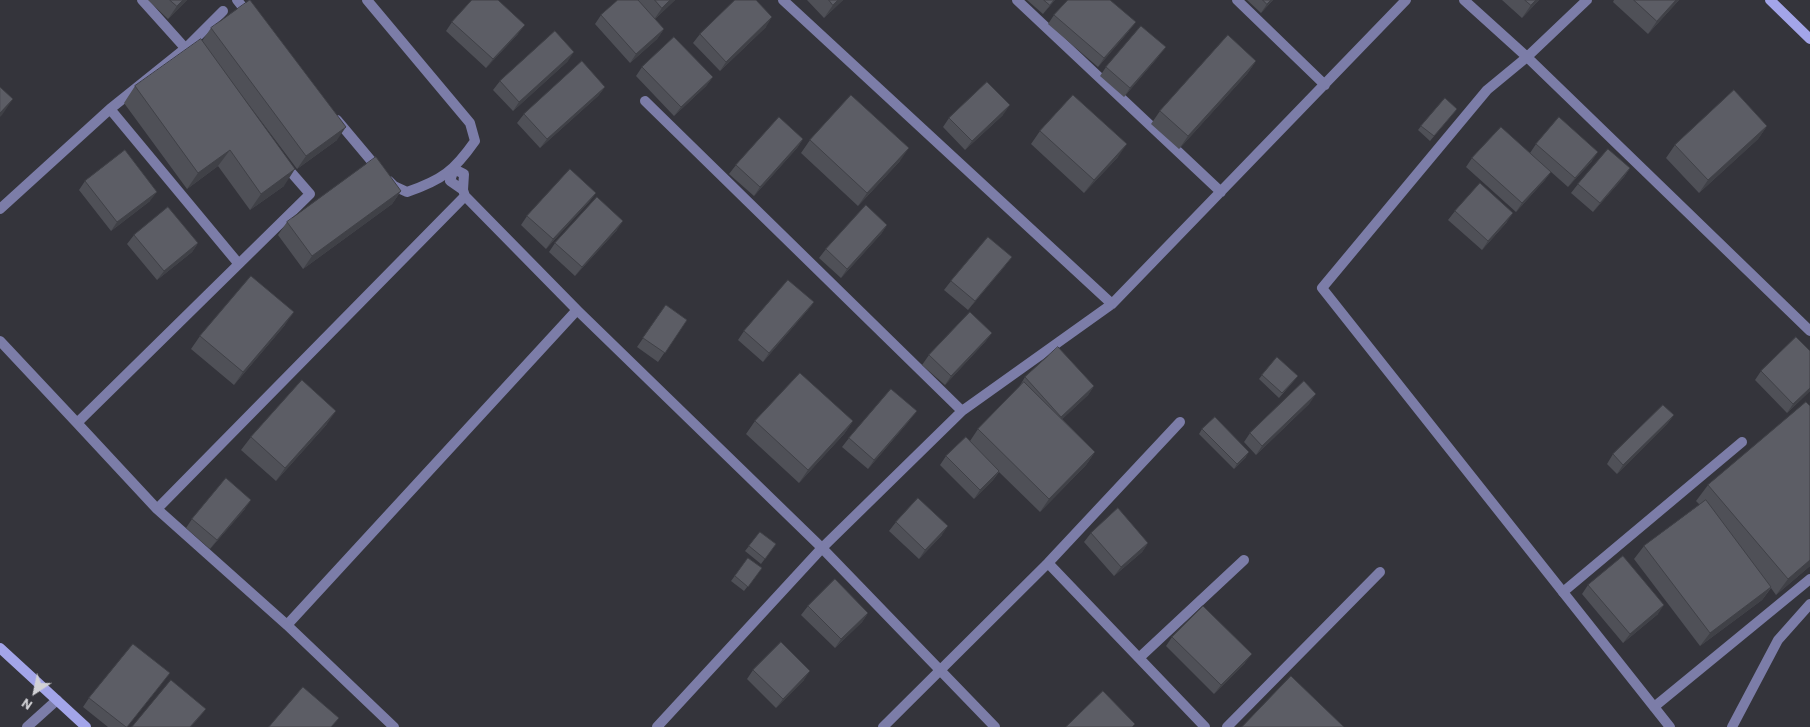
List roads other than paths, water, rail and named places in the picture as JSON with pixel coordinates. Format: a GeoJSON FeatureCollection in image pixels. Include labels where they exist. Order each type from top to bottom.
{"type":"FeatureCollection","features":[{"type":"Feature","properties":{"kind":"street"},"geometry":{"type":"LineString","coordinates":[[142,0],[205,70]]}},
{"type":"Feature","properties":{"kind":"street"},"geometry":{"type":"LineString","coordinates":[[237,0],[256,23]]}},
{"type":"Feature","properties":{"kind":"street"},"geometry":{"type":"LineString","coordinates":[[332,113],[382,174],[394,186],[407,192],[428,184],[454,169],[475,141],[470,123],[368,0]]}},
{"type":"Feature","properties":{"kind":"street"},"geometry":{"type":"LineString","coordinates":[[783,0],[1112,304]]}},
{"type":"Feature","properties":{"kind":"street"},"geometry":{"type":"LineString","coordinates":[[1017,0],[1221,192]]}},
{"type":"Feature","properties":{"kind":"street"},"geometry":{"type":"LineString","coordinates":[[1237,0],[1325,86]]}},
{"type":"Feature","properties":{"kind":"street"},"geometry":{"type":"LineString","coordinates":[[658,727],[822,548],[962,411],[1112,304],[1325,86],[1406,0]]}},
{"type":"Feature","properties":{"kind":"street"},"geometry":{"type":"LineString","coordinates":[[1464,0],[1527,57],[1810,331]]}},
{"type":"Feature","properties":{"kind":"street"},"geometry":{"type":"LineString","coordinates":[[1587,0],[1527,57],[1487,90],[1322,288],[1670,727]]}},
{"type":"Feature","properties":{"kind":"street"},"geometry":{"type":"LineString","coordinates":[[1770,0],[1810,39]]}},
{"type":"Feature","properties":{"kind":"street"},"geometry":{"type":"LineString","coordinates":[[0,209],[110,108],[186,48],[223,11]]}},
{"type":"Feature","properties":{"kind":"street"},"geometry":{"type":"LineString","coordinates":[[645,101],[962,411]]}},
{"type":"Feature","properties":{"kind":"street"},"geometry":{"type":"LineString","coordinates":[[110,108],[238,264]]}},
{"type":"Feature","properties":{"kind":"street"},"geometry":{"type":"LineString","coordinates":[[76,423],[310,194],[279,158]]}},
{"type":"Feature","properties":{"kind":"street"},"geometry":{"type":"LineString","coordinates":[[454,169],[464,174],[464,193],[577,310],[822,548],[995,727]]}},
{"type":"Feature","properties":{"kind":"street"},"geometry":{"type":"LineString","coordinates":[[158,509],[464,193]]}},
{"type":"Feature","properties":{"kind":"street"},"geometry":{"type":"LineString","coordinates":[[287,625],[577,310]]}},
{"type":"Feature","properties":{"kind":"street"},"geometry":{"type":"LineString","coordinates":[[0,341],[158,509],[287,625],[394,727]]}},
{"type":"Feature","properties":{"kind":"street"},"geometry":{"type":"LineString","coordinates":[[883,727],[1048,563],[1180,422]]}},
{"type":"Feature","properties":{"kind":"street"},"geometry":{"type":"LineString","coordinates":[[1564,592],[1742,442]]}},
{"type":"Feature","properties":{"kind":"street"},"geometry":{"type":"LineString","coordinates":[[1139,658],[1244,560]]}},
{"type":"Feature","properties":{"kind":"street"},"geometry":{"type":"LineString","coordinates":[[1048,563],[1205,727]]}},
{"type":"Feature","properties":{"kind":"street"},"geometry":{"type":"LineString","coordinates":[[1227,727],[1380,572]]}},
{"type":"Feature","properties":{"kind":"street"},"geometry":{"type":"LineString","coordinates":[[1654,707],[1810,579]]}},
{"type":"Feature","properties":{"kind":"street"},"geometry":{"type":"LineString","coordinates":[[1732,727],[1778,640],[1810,604]]}},
{"type":"Feature","properties":{"kind":"street"},"geometry":{"type":"LineString","coordinates":[[0,648],[86,727]]}},
{"type":"Feature","properties":{"kind":"street"},"geometry":{"type":"LineString","coordinates":[[26,727],[57,700]]}}]}
